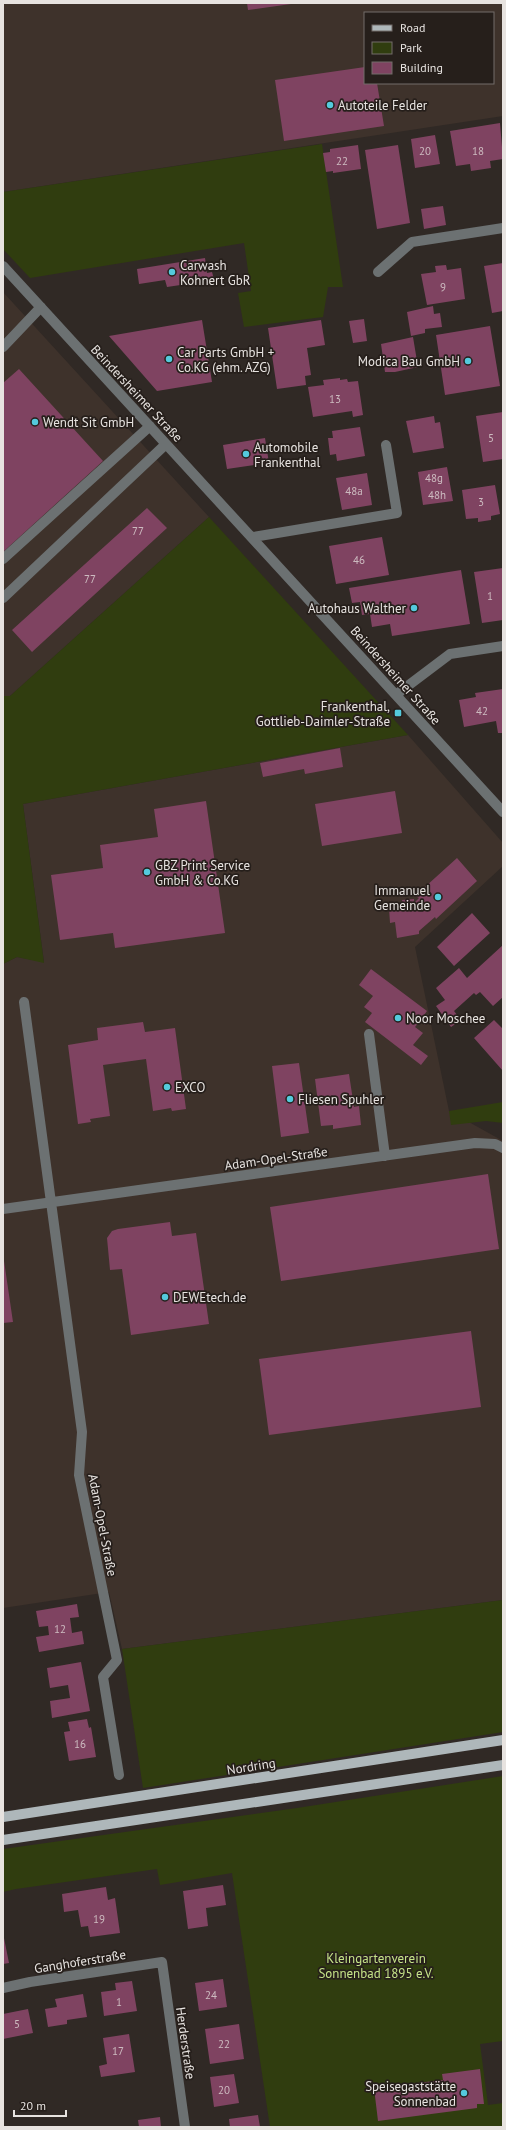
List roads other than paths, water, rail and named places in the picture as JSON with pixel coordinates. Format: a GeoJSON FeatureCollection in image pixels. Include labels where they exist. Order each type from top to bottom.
{"type":"FeatureCollection","features":[{"type":"Feature","properties":{"kind":"main road","name":"Nordring"},"geometry":{"type":"LineString","coordinates":[[3,1817],[503,1740]]}},
{"type":"Feature","properties":{"kind":"main road"},"geometry":{"type":"LineString","coordinates":[[3,1840],[503,1765]]}},
{"type":"Feature","properties":{"kind":"street"},"geometry":{"type":"LineString","coordinates":[[378,272],[412,242],[503,228]]}},
{"type":"Feature","properties":{"kind":"street","name":"Beindersheimer Straße"},"geometry":{"type":"LineString","coordinates":[[3,266],[397,694],[503,812]]}},
{"type":"Feature","properties":{"kind":"street"},"geometry":{"type":"LineString","coordinates":[[3,347],[41,307]]}},
{"type":"Feature","properties":{"kind":"street"},"geometry":{"type":"LineString","coordinates":[[3,559],[150,426]]}},
{"type":"Feature","properties":{"kind":"street"},"geometry":{"type":"LineString","coordinates":[[3,598],[166,444]]}},
{"type":"Feature","properties":{"kind":"street"},"geometry":{"type":"LineString","coordinates":[[253,537],[397,512],[386,445]]}},
{"type":"Feature","properties":{"kind":"street"},"geometry":{"type":"LineString","coordinates":[[397,694],[450,654],[503,646]]}},
{"type":"Feature","properties":{"kind":"street","name":"Adam-Opel-Straße"},"geometry":{"type":"LineString","coordinates":[[24,1002],[82,1432],[79,1475],[117,1660],[103,1677],[119,1775]]}},
{"type":"Feature","properties":{"kind":"street"},"geometry":{"type":"LineString","coordinates":[[369,1034],[385,1156]]}},
{"type":"Feature","properties":{"kind":"street","name":"Adam-Opel-Straße"},"geometry":{"type":"LineString","coordinates":[[3,1209],[475,1143],[495,1144],[503,1148]]}},
{"type":"Feature","properties":{"kind":"street","name":"Ganghoferstraße"},"geometry":{"type":"LineString","coordinates":[[3,1988],[30,1982],[162,1962]]}},
{"type":"Feature","properties":{"kind":"street","name":"Herderstraße"},"geometry":{"type":"LineString","coordinates":[[162,1962],[185,2127]]}},
{"type":"Feature","properties":{"kind":"place","name":"Autoteile Felder"},"geometry":{"type":"Point","coordinates":[330,105]}},
{"type":"Feature","properties":{"kind":"place","name":"Carwash Kohnert GbR"},"geometry":{"type":"Point","coordinates":[172,272]}},
{"type":"Feature","properties":{"kind":"place","name":"Car Parts GmbH + Co.KG (ehm. AZG)"},"geometry":{"type":"Point","coordinates":[169,359]}},
{"type":"Feature","properties":{"kind":"place","name":"Modica Bau GmbH"},"geometry":{"type":"Point","coordinates":[468,361]}},
{"type":"Feature","properties":{"kind":"place","name":"Wendt Sit GmbH"},"geometry":{"type":"Point","coordinates":[35,422]}},
{"type":"Feature","properties":{"kind":"place","name":"Automobile Frankenthal"},"geometry":{"type":"Point","coordinates":[246,454]}},
{"type":"Feature","properties":{"kind":"place","name":"Autohaus Walther"},"geometry":{"type":"Point","coordinates":[414,608]}},
{"type":"Feature","properties":{"kind":"place","name":"Frankenthal, Gottlieb-Daimler-Straße"},"geometry":{"type":"Point","coordinates":[398,713]}},
{"type":"Feature","properties":{"kind":"place","name":"GBZ Print Service GmbH & Co.KG"},"geometry":{"type":"Point","coordinates":[147,872]}},
{"type":"Feature","properties":{"kind":"place","name":"Immanuel Gemeinde"},"geometry":{"type":"Point","coordinates":[438,897]}},
{"type":"Feature","properties":{"kind":"place","name":"Noor Moschee"},"geometry":{"type":"Point","coordinates":[398,1018]}},
{"type":"Feature","properties":{"kind":"place","name":"EXCO"},"geometry":{"type":"Point","coordinates":[167,1087]}},
{"type":"Feature","properties":{"kind":"place","name":"Fliesen Spuhler"},"geometry":{"type":"Point","coordinates":[290,1099]}},
{"type":"Feature","properties":{"kind":"place","name":"DEWEtech.de"},"geometry":{"type":"Point","coordinates":[165,1297]}},
{"type":"Feature","properties":{"kind":"place","name":"Speisegaststätte Sonnenbad"},"geometry":{"type":"Point","coordinates":[464,2093]}},
{"type":"Feature","properties":{"kind":"park label","name":"Kleingartenverein Sonnenbad 1895 e.V."},"geometry":{"type":"Point","coordinates":[376,1966]}}]}
